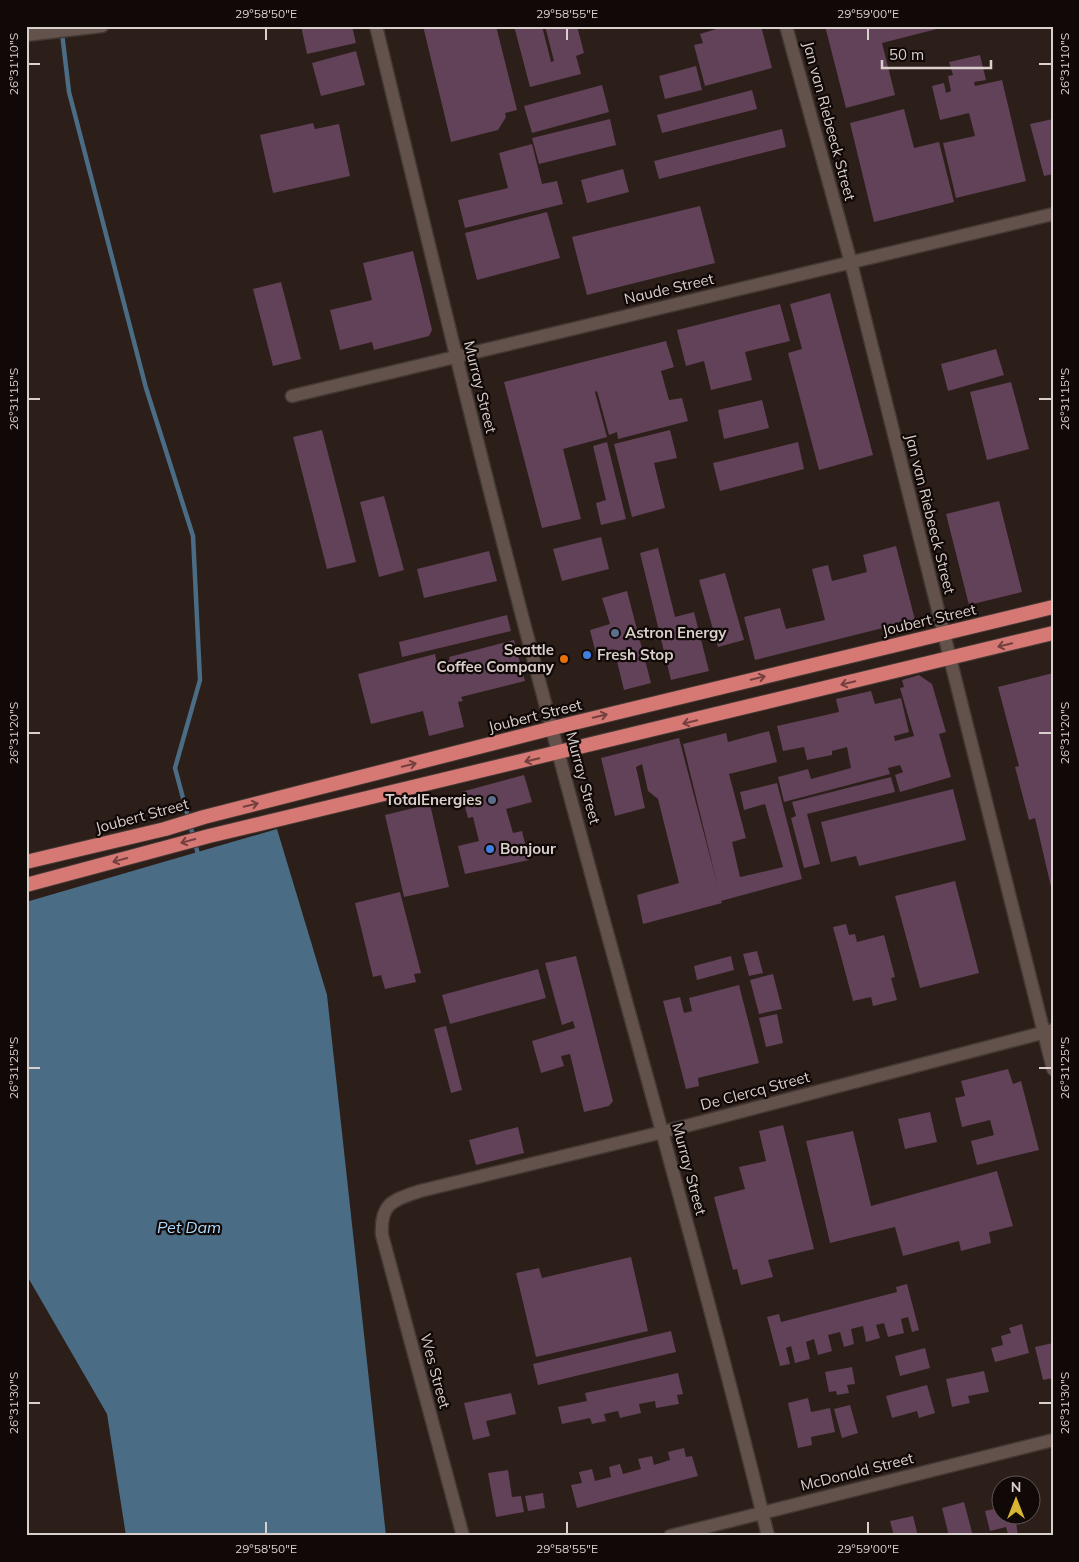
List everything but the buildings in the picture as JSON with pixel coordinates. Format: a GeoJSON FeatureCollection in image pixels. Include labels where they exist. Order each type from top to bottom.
{"type":"FeatureCollection","features":[{"type":"Feature","properties":{"kind":"highway","name":"Joubert Street"},"geometry":{"type":"LineString","coordinates":[[26,862],[165,829],[204,817],[553,728],[1053,608]]}},
{"type":"Feature","properties":{"kind":"highway"},"geometry":{"type":"LineString","coordinates":[[26,885],[209,836],[1053,633]]}},
{"type":"Feature","properties":{"kind":"street"},"geometry":{"type":"LineString","coordinates":[[32,34],[102,26]]}},
{"type":"Feature","properties":{"kind":"street","name":"Murray Street"},"geometry":{"type":"LineString","coordinates":[[376,26],[456,357],[559,753],[663,1132],[768,1536]]}},
{"type":"Feature","properties":{"kind":"street","name":"Jan van Riebeeck Street"},"geometry":{"type":"LineString","coordinates":[[786,26],[851,263],[942,634],[1048,1031],[1053,1069]]}},
{"type":"Feature","properties":{"kind":"street","name":"Naude Street"},"geometry":{"type":"LineString","coordinates":[[292,396],[1053,214]]}},
{"type":"Feature","properties":{"kind":"street","name":"De Clercq Street"},"geometry":{"type":"LineString","coordinates":[[383,1214],[394,1200],[420,1191],[663,1132],[1048,1031]]}},
{"type":"Feature","properties":{"kind":"street","name":"Wes Street"},"geometry":{"type":"LineString","coordinates":[[383,1214],[382,1235],[462,1536]]}},
{"type":"Feature","properties":{"kind":"street","name":"McDonald Street"},"geometry":{"type":"LineString","coordinates":[[670,1536],[1053,1440]]}},
{"type":"Feature","properties":{"kind":"water","name":"Pet Dam"},"geometry":{"type":"Polygon","coordinates":[[[277,829],[327,995],[386,1536],[126,1536],[107,1414],[26,1274],[26,902],[277,829]]]}},
{"type":"Feature","properties":{"kind":"waterway"},"geometry":{"type":"LineString","coordinates":[[62,33],[69,92],[146,388],[193,536],[200,680],[175,768],[199,858]]}},
{"type":"Feature","properties":{"kind":"place","name":"Astron Energy"},"geometry":{"type":"Point","coordinates":[615,633]}},
{"type":"Feature","properties":{"kind":"place","name":"Fresh Stop"},"geometry":{"type":"Point","coordinates":[587,655]}},
{"type":"Feature","properties":{"kind":"place","name":"Seattle Coffee Company"},"geometry":{"type":"Point","coordinates":[564,659]}},
{"type":"Feature","properties":{"kind":"place","name":"TotalEnergies"},"geometry":{"type":"Point","coordinates":[492,800]}},
{"type":"Feature","properties":{"kind":"place","name":"Bonjour"},"geometry":{"type":"Point","coordinates":[490,849]}}]}
